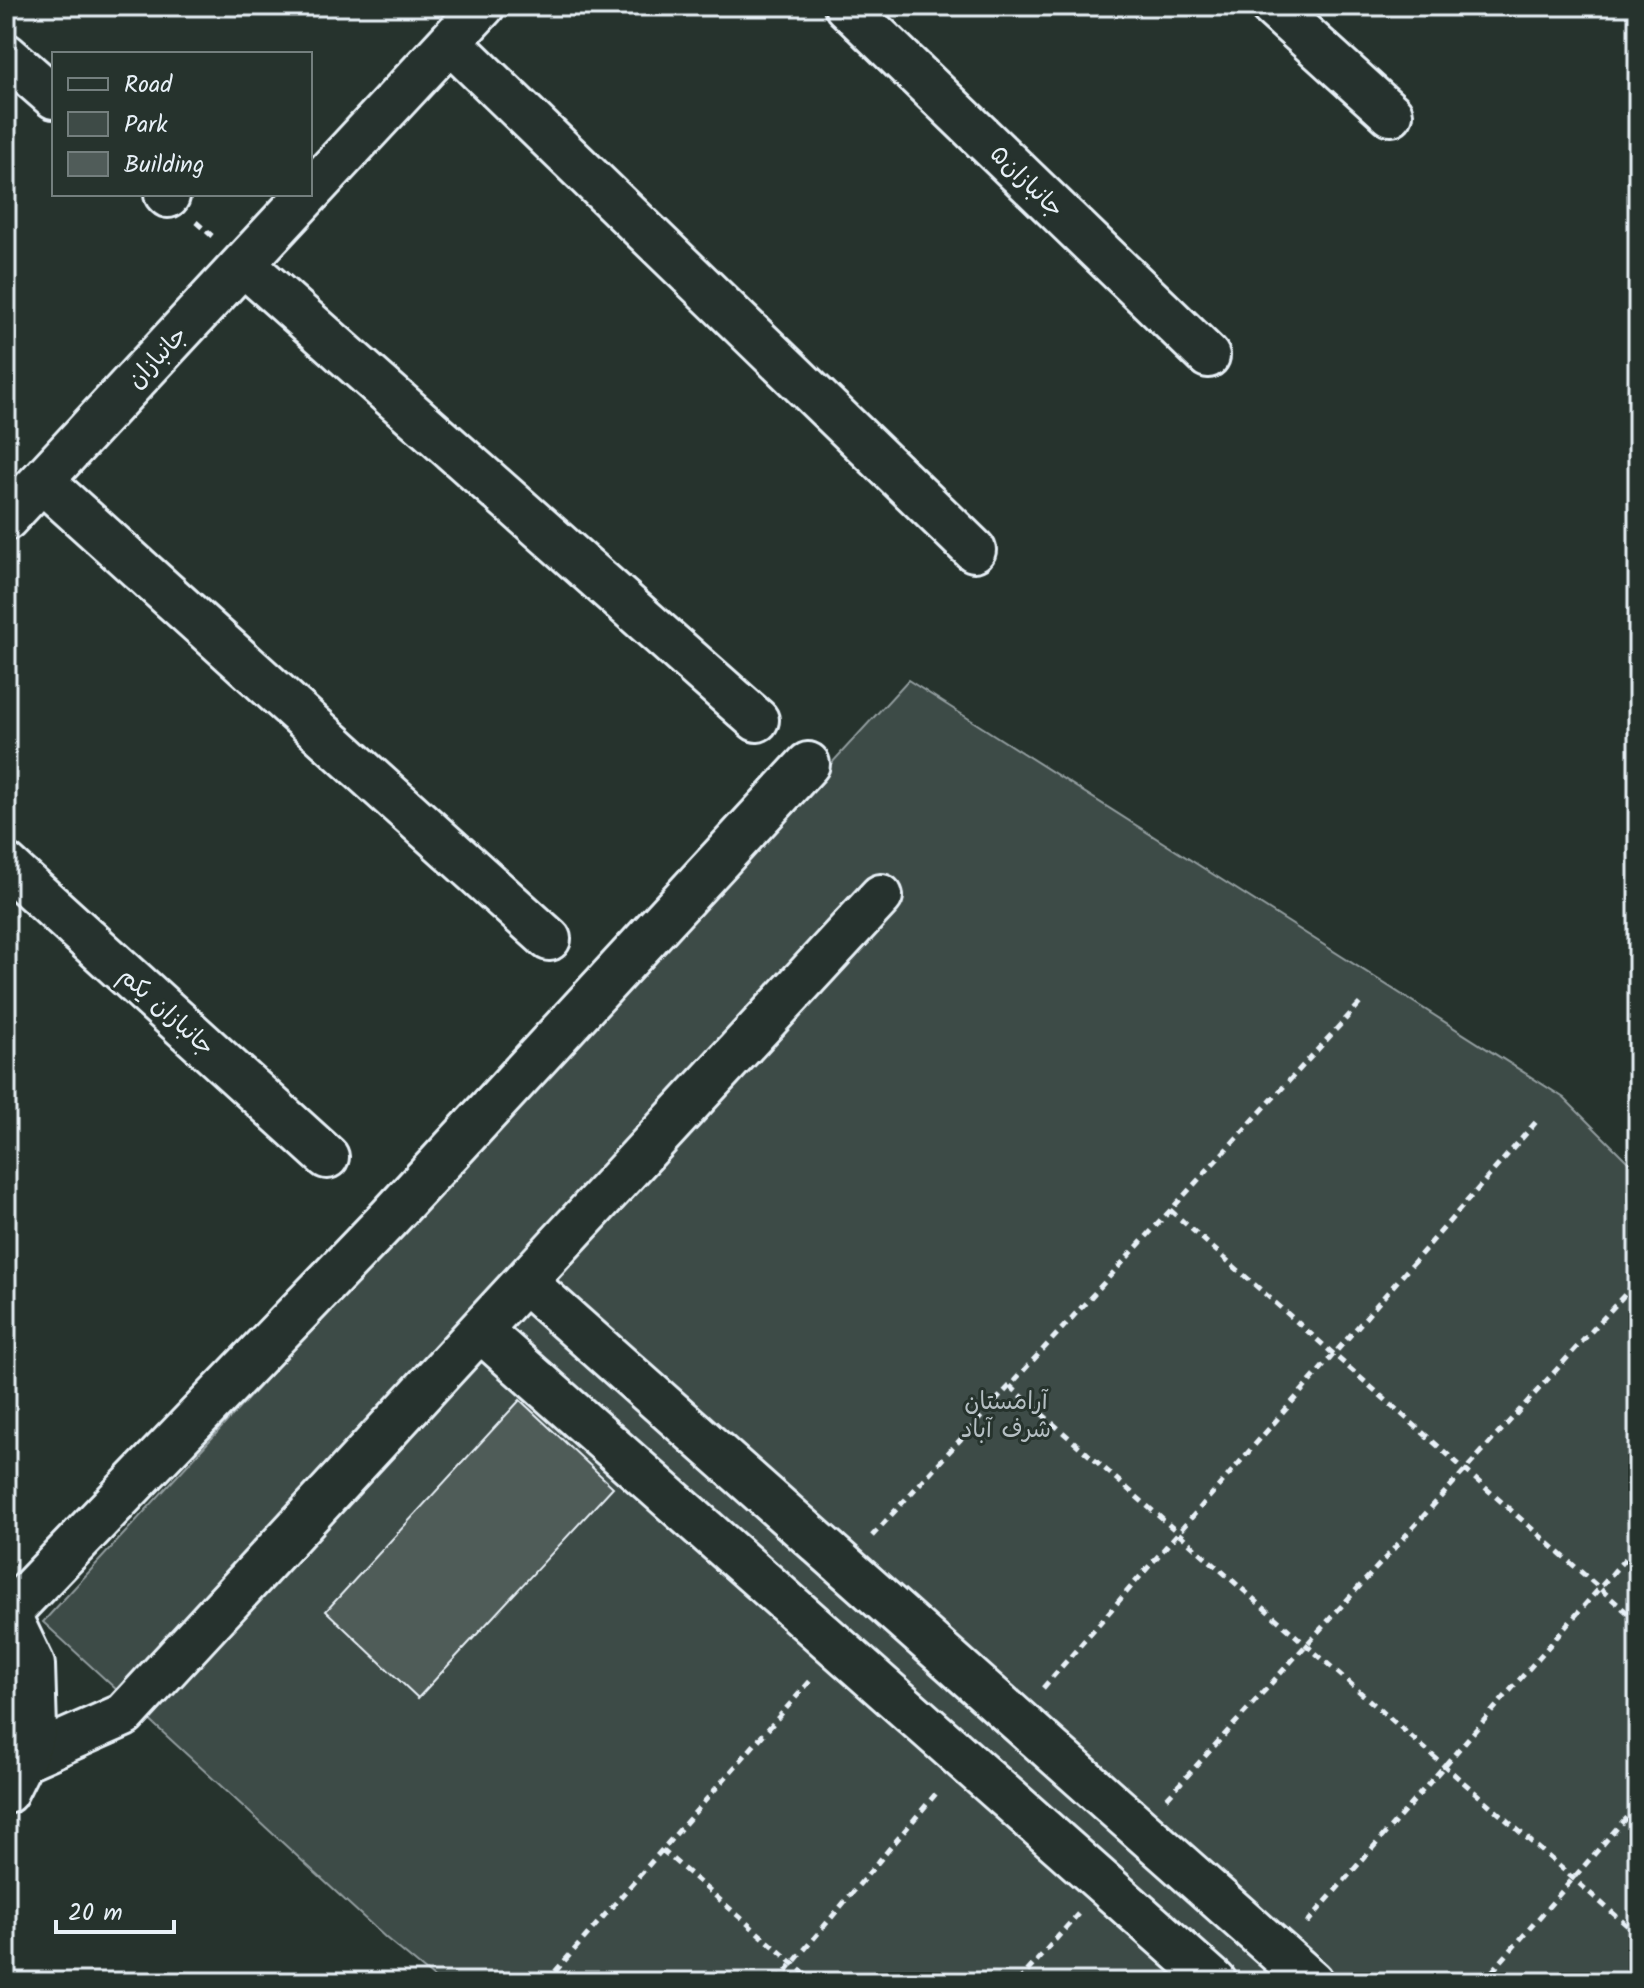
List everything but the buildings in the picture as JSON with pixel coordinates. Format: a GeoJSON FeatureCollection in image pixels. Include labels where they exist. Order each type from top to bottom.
{"type":"FeatureCollection","features":[{"type":"Feature","properties":{"kind":"main road"},"geometry":{"type":"LineString","coordinates":[[7,1613],[32,1665],[34,1729],[11,1764]]}},
{"type":"Feature","properties":{"kind":"street","name":"جانبازان"},"geometry":{"type":"LineString","coordinates":[[312,190],[483,6]]}},
{"type":"Feature","properties":{"kind":"street","name":"جانبازان۵"},"geometry":{"type":"LineString","coordinates":[[846,6],[1208,356]]}},
{"type":"Feature","properties":{"kind":"street"},"geometry":{"type":"LineString","coordinates":[[1272,6],[1391,114]]}},
{"type":"Feature","properties":{"kind":"street"},"geometry":{"type":"LineString","coordinates":[[450,42],[974,550]]}},
{"type":"Feature","properties":{"kind":"street"},"geometry":{"type":"LineString","coordinates":[[6,55],[52,95]]}},
{"type":"Feature","properties":{"kind":"street","name":"جانبازان"},"geometry":{"type":"LineString","coordinates":[[6,519],[306,196]]}},
{"type":"Feature","properties":{"kind":"street"},"geometry":{"type":"LineString","coordinates":[[243,264],[757,720]]}},
{"type":"Feature","properties":{"kind":"street"},"geometry":{"type":"LineString","coordinates":[[42,481],[549,939]]}},
{"type":"Feature","properties":{"kind":"street"},"geometry":{"type":"LineString","coordinates":[[7,1613],[388,1219],[808,764]]}},
{"type":"Feature","properties":{"kind":"street","name":"جانبازان یکم"},"geometry":{"type":"LineString","coordinates":[[6,865],[327,1157]]}},
{"type":"Feature","properties":{"kind":"street"},"geometry":{"type":"LineString","coordinates":[[11,1764],[124,1715],[881,896]]}},
{"type":"Feature","properties":{"kind":"street"},"geometry":{"type":"LineString","coordinates":[[525,1282],[1312,1982]]}},
{"type":"Feature","properties":{"kind":"street"},"geometry":{"type":"LineString","coordinates":[[480,1330],[1215,1982]]}},
{"type":"Feature","properties":{"kind":"path"},"geometry":{"type":"LineString","coordinates":[[168,196],[243,264]]}},
{"type":"Feature","properties":{"kind":"path"},"geometry":{"type":"LineString","coordinates":[[845,1566],[1363,1000]]}},
{"type":"Feature","properties":{"kind":"path"},"geometry":{"type":"LineString","coordinates":[[1016,1719],[1536,1122]]}},
{"type":"Feature","properties":{"kind":"path"},"geometry":{"type":"LineString","coordinates":[[1170,1210],[1638,1622]]}},
{"type":"Feature","properties":{"kind":"path"},"geometry":{"type":"LineString","coordinates":[[1139,1829],[1638,1280]]}},
{"type":"Feature","properties":{"kind":"path"},"geometry":{"type":"LineString","coordinates":[[1010,1386],[1638,1935]]}},
{"type":"Feature","properties":{"kind":"path"},"geometry":{"type":"LineString","coordinates":[[1280,1954],[1638,1544]]}},
{"type":"Feature","properties":{"kind":"path"},"geometry":{"type":"LineString","coordinates":[[546,1982],[839,1649]]}},
{"type":"Feature","properties":{"kind":"path"},"geometry":{"type":"LineString","coordinates":[[777,1982],[965,1760]]}},
{"type":"Feature","properties":{"kind":"path"},"geometry":{"type":"LineString","coordinates":[[1483,1982],[1638,1804]]}},
{"type":"Feature","properties":{"kind":"path"},"geometry":{"type":"LineString","coordinates":[[662,1850],[815,1982]]}},
{"type":"Feature","properties":{"kind":"path"},"geometry":{"type":"LineString","coordinates":[[1018,1982],[1105,1884]]}},
{"type":"Feature","properties":{"kind":"green space","name":"آرامستان شرف آباد"},"geometry":{"type":"Polygon","coordinates":[[[908,680],[1564,1098],[1638,1172],[1638,1982],[439,1982],[386,1938],[43,1622],[908,680]]]}}]}
